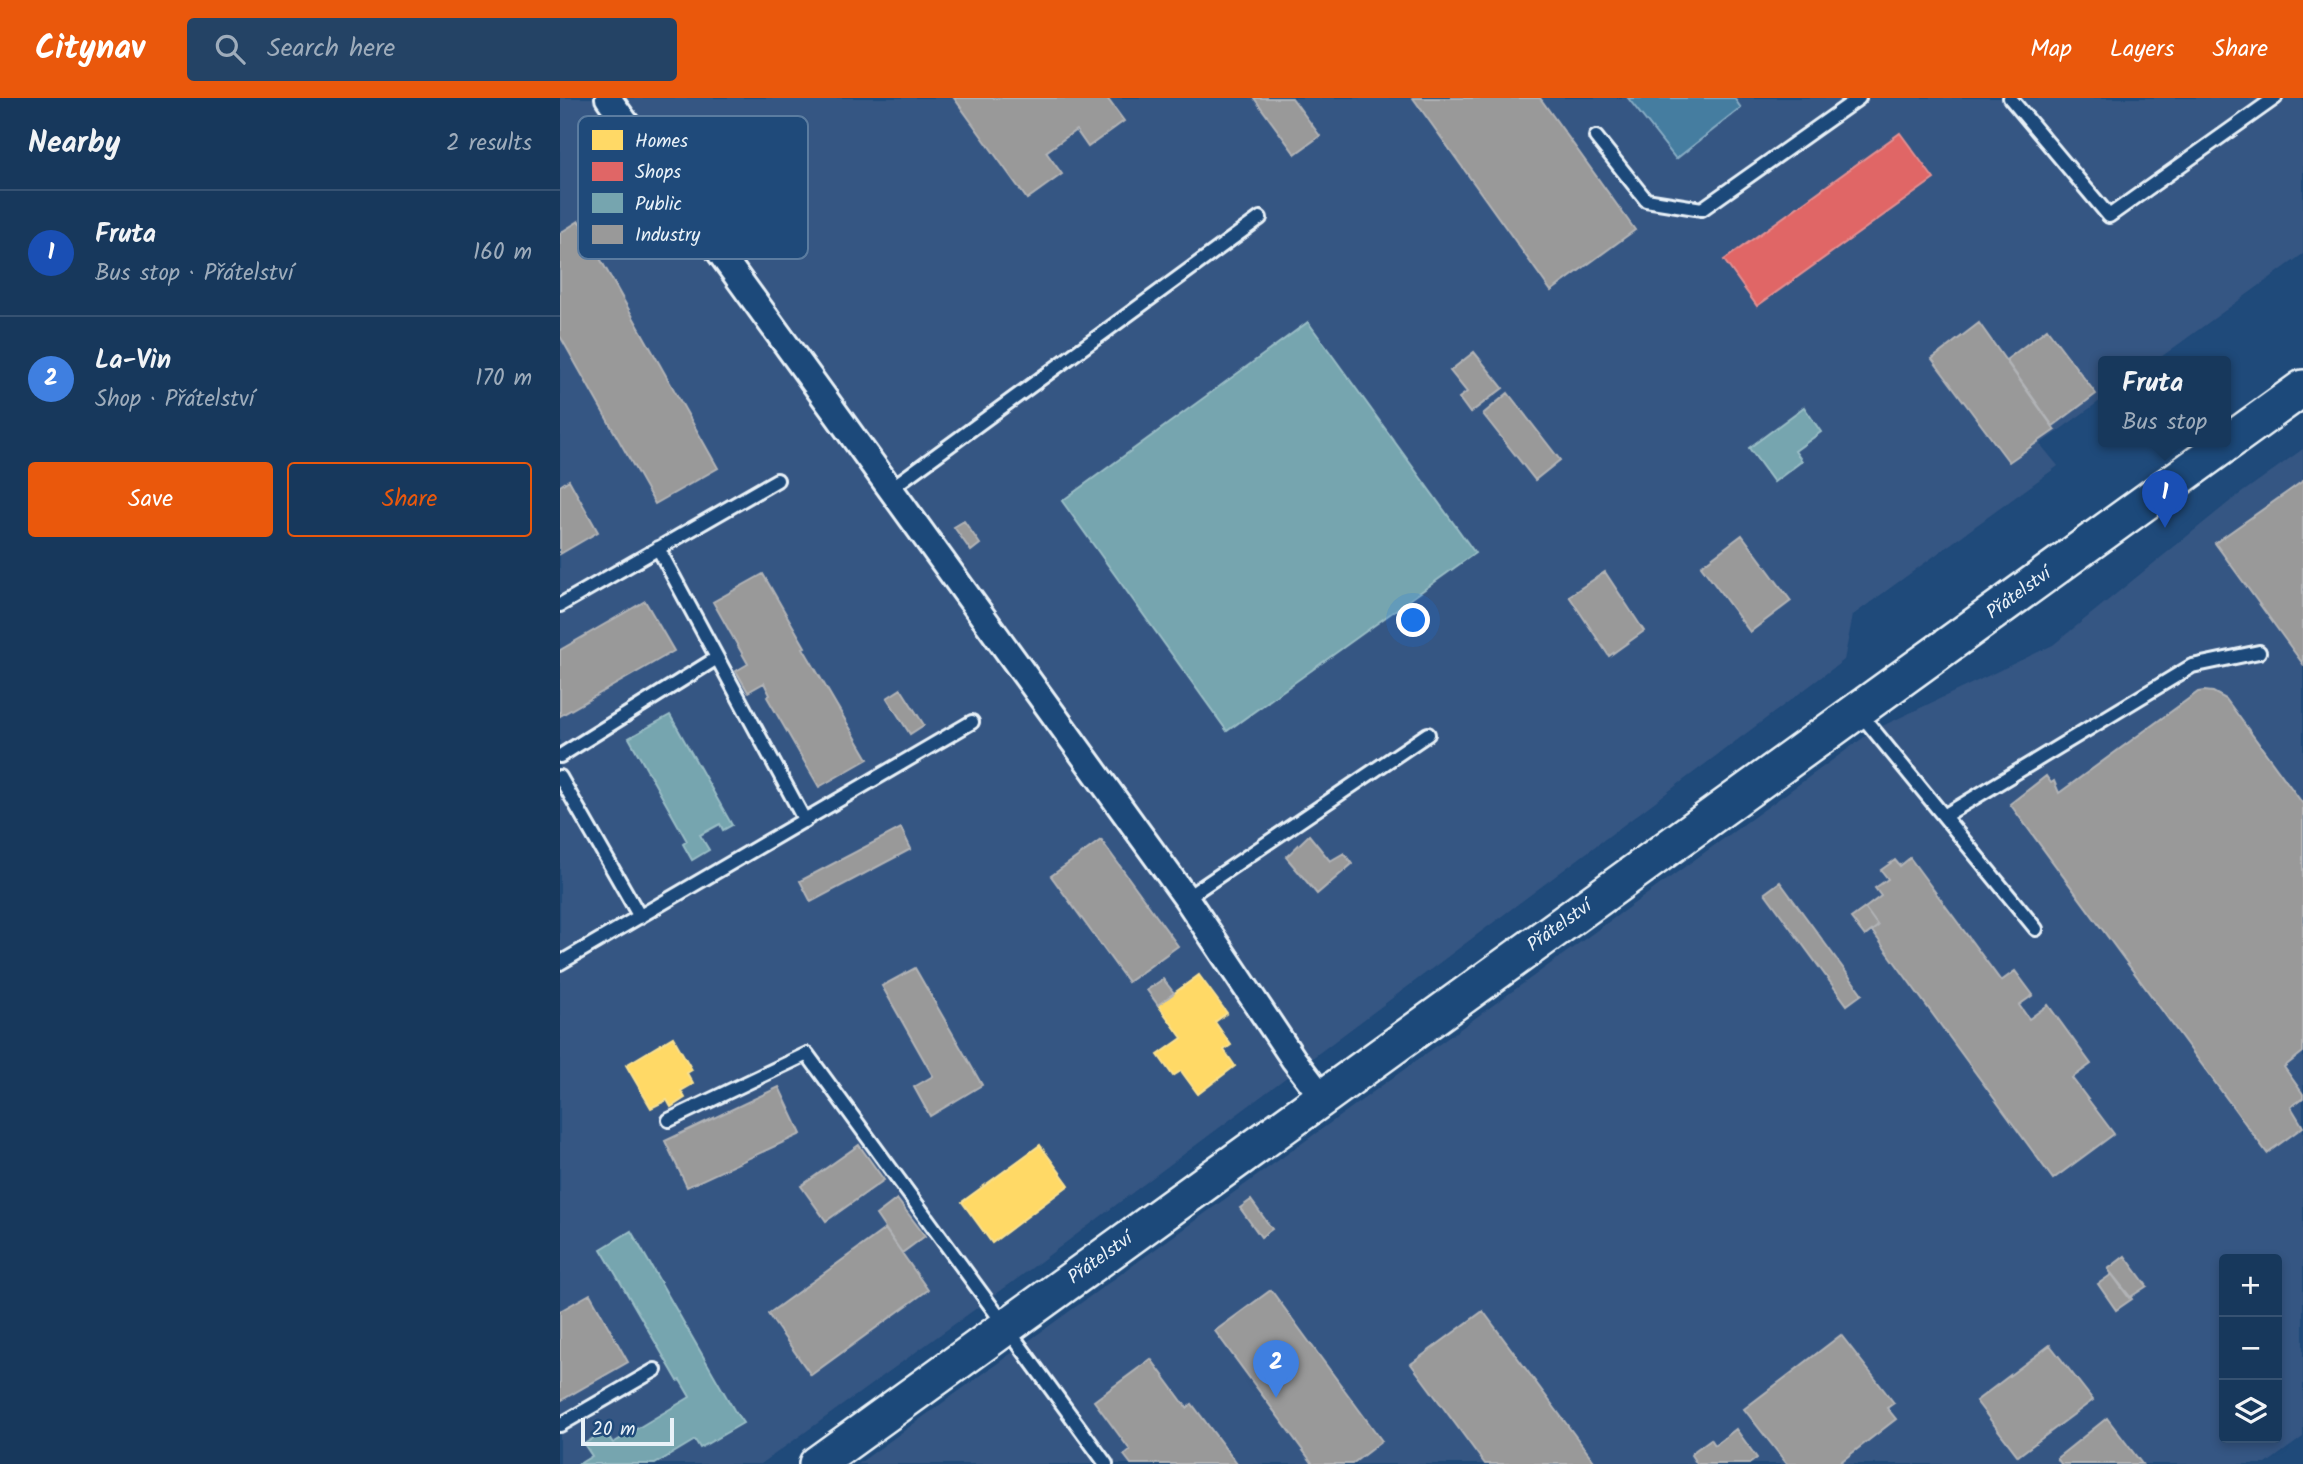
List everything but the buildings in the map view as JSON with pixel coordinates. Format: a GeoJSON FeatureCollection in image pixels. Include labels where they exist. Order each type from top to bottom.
{"type":"FeatureCollection","features":[{"type":"Feature","properties":{"kind":"main road","name":"Přátelství"},"geometry":{"type":"LineString","coordinates":[[2231,440],[2303,388]]}},
{"type":"Feature","properties":{"kind":"main road","name":"Přátelství"},"geometry":{"type":"LineString","coordinates":[[817,1464],[2221,447]]}},
{"type":"Feature","properties":{"kind":"street"},"geometry":{"type":"LineString","coordinates":[[608,98],[621,116]]}},
{"type":"Feature","properties":{"kind":"street"},"geometry":{"type":"LineString","coordinates":[[724,259],[1186,898],[1294,1060],[1323,1098]]}},
{"type":"Feature","properties":{"kind":"lane"},"geometry":{"type":"LineString","coordinates":[[1596,137],[1646,200],[1702,209],[1859,98]]}},
{"type":"Feature","properties":{"kind":"lane"},"geometry":{"type":"LineString","coordinates":[[2010,98],[2109,216],[2275,98]]}},
{"type":"Feature","properties":{"kind":"lane"},"geometry":{"type":"LineString","coordinates":[[890,489],[1260,218]]}},
{"type":"Feature","properties":{"kind":"lane"},"geometry":{"type":"LineString","coordinates":[[560,605],[777,480]]}},
{"type":"Feature","properties":{"kind":"lane"},"geometry":{"type":"LineString","coordinates":[[658,548],[805,821]]}},
{"type":"Feature","properties":{"kind":"lane"},"geometry":{"type":"LineString","coordinates":[[1944,816],[2192,666],[2259,652]]}},
{"type":"Feature","properties":{"kind":"lane"},"geometry":{"type":"LineString","coordinates":[[560,756],[717,659]]}},
{"type":"Feature","properties":{"kind":"lane"},"geometry":{"type":"LineString","coordinates":[[1858,710],[2036,929]]}},
{"type":"Feature","properties":{"kind":"lane"},"geometry":{"type":"LineString","coordinates":[[560,963],[972,722]]}},
{"type":"Feature","properties":{"kind":"lane"},"geometry":{"type":"LineString","coordinates":[[1186,898],[1428,734]]}},
{"type":"Feature","properties":{"kind":"lane"},"geometry":{"type":"LineString","coordinates":[[560,777],[640,917]]}},
{"type":"Feature","properties":{"kind":"lane"},"geometry":{"type":"LineString","coordinates":[[670,1120],[807,1054],[1106,1464]]}},
{"type":"Feature","properties":{"kind":"lane"},"geometry":{"type":"LineString","coordinates":[[560,1424],[655,1370]]}},
{"type":"Feature","properties":{"kind":"shaded area"},"geometry":{"type":"Polygon","coordinates":[[[560,98],[2303,98],[2303,254],[2162,356],[2098,356],[2098,402],[2040,444],[2058,466],[1853,615],[1844,660],[1021,1276],[761,1464],[560,1464],[560,98]]]}},
{"type":"Feature","properties":{"kind":"shaded area"},"geometry":{"type":"Polygon","coordinates":[[[1628,98],[1734,98],[1741,108],[1676,159],[1628,98]]]}},
{"type":"Feature","properties":{"kind":"shaded area"},"geometry":{"type":"Polygon","coordinates":[[[2303,449],[2303,1437],[2266,1464],[858,1464],[1874,730],[2053,645],[2233,499],[2303,449]]]}},
{"type":"Feature","properties":{"kind":"place","name":"Fruta"},"geometry":{"type":"Point","coordinates":[2165,528]}},
{"type":"Feature","properties":{"kind":"place","name":"La-Vin"},"geometry":{"type":"Point","coordinates":[1276,1398]}}]}
